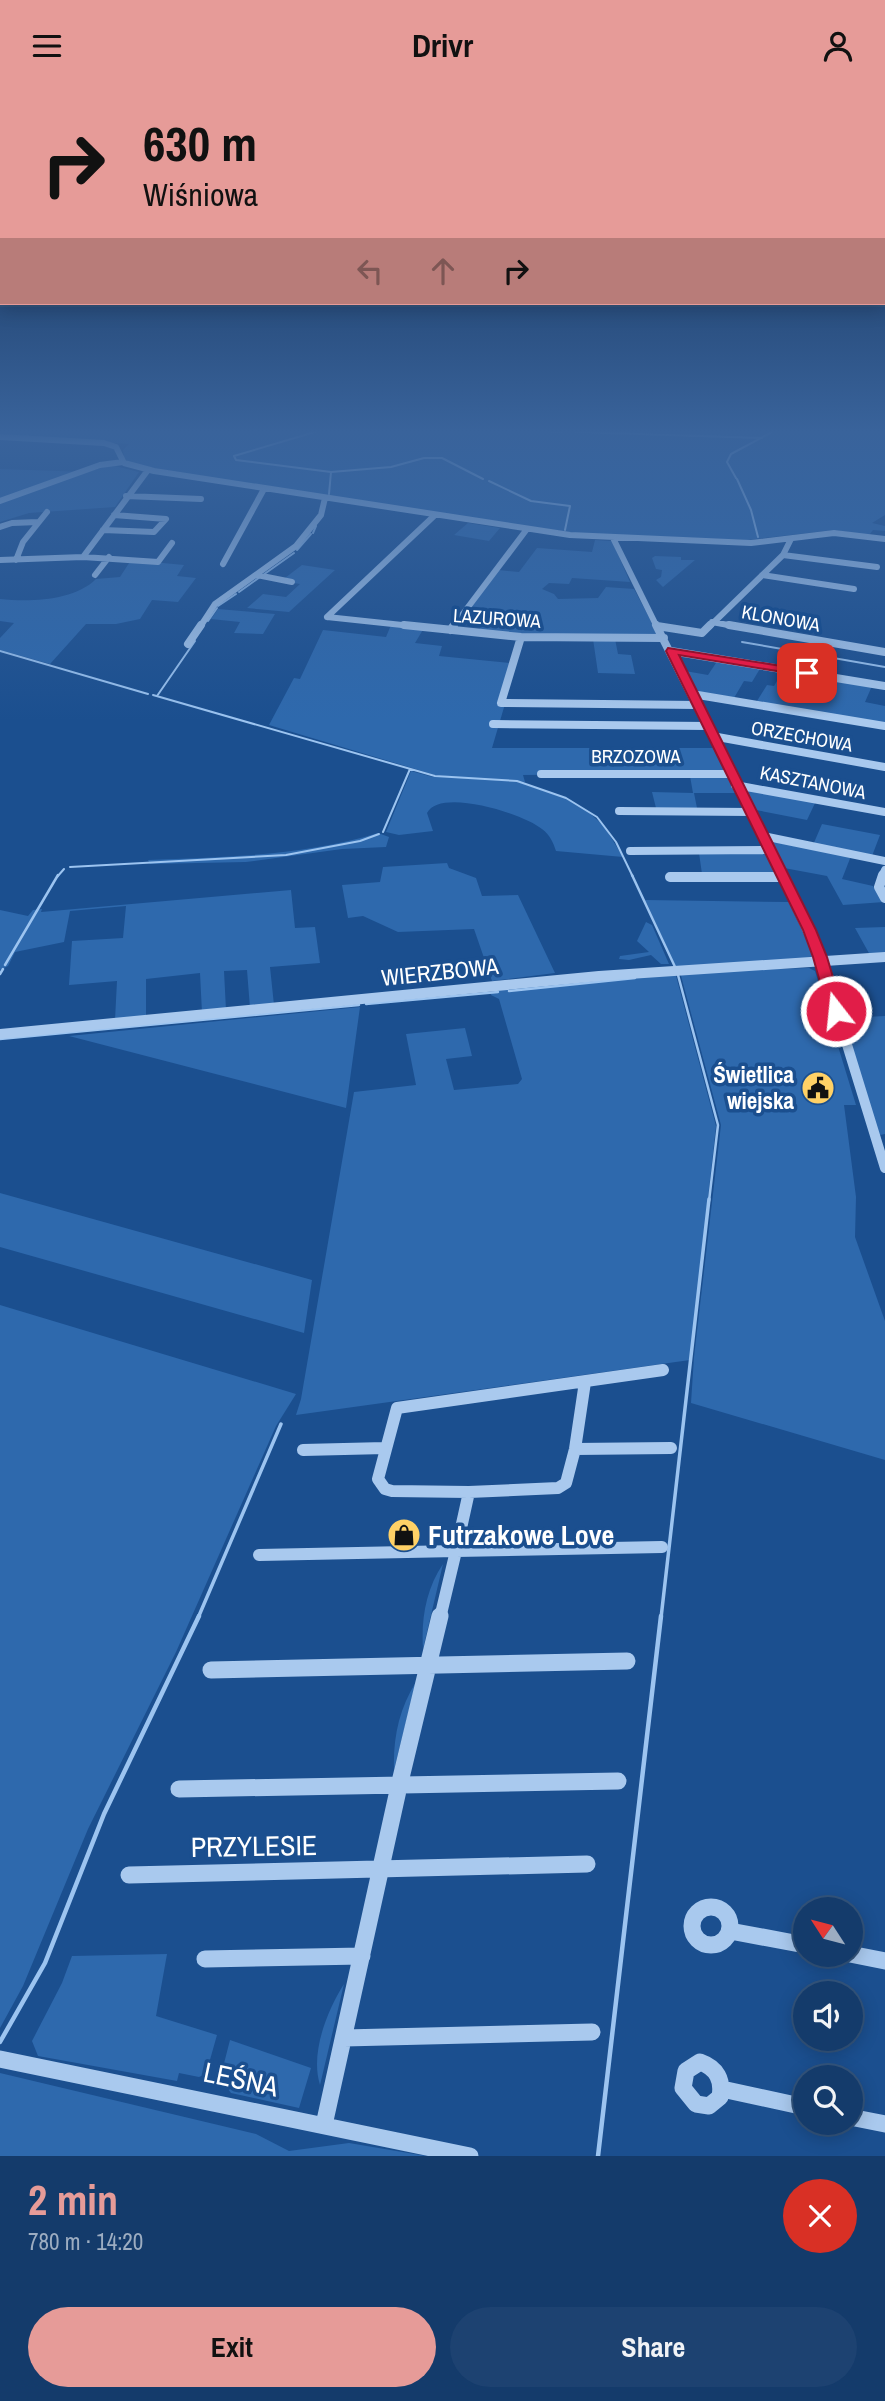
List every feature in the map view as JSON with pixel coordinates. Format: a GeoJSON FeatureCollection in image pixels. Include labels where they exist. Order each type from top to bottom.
{"type":"FeatureCollection","features":[{"type":"Feature","properties":{"kind":"street"},"geometry":{"type":"LineString","coordinates":[[16,560],[23,542],[33,528]]}},
{"type":"Feature","properties":{"kind":"street"},"geometry":{"type":"LineString","coordinates":[[83,557],[103,530],[154,532],[157,528]]}},
{"type":"Feature","properties":{"kind":"street"},"geometry":{"type":"LineString","coordinates":[[223,564],[242,528]]}},
{"type":"Feature","properties":{"kind":"street"},"geometry":{"type":"LineString","coordinates":[[188,645],[215,604],[296,546],[310,528]]}},
{"type":"Feature","properties":{"kind":"street","name":"LAZUROWA"},"geometry":{"type":"LineString","coordinates":[[421,528],[327,617],[521,637],[664,638]]}},
{"type":"Feature","properties":{"kind":"street"},"geometry":{"type":"LineString","coordinates":[[523,528],[613,538],[742,543],[834,533],[885,539]]}},
{"type":"Feature","properties":{"kind":"street"},"geometry":{"type":"LineString","coordinates":[[450,630],[527,529]]}},
{"type":"Feature","properties":{"kind":"street","name":"BRZOZOWA"},"geometry":{"type":"LineString","coordinates":[[613,538],[763,836],[821,961],[885,1168]]}},
{"type":"Feature","properties":{"kind":"street"},"geometry":{"type":"LineString","coordinates":[[657,626],[702,633],[783,555],[791,539]]}},
{"type":"Feature","properties":{"kind":"street"},"geometry":{"type":"LineString","coordinates":[[0,560],[109,557],[158,562],[172,543]]}},
{"type":"Feature","properties":{"kind":"street"},"geometry":{"type":"LineString","coordinates":[[783,555],[877,567]]}},
{"type":"Feature","properties":{"kind":"street"},"geometry":{"type":"LineString","coordinates":[[94,575],[109,557]]}},
{"type":"Feature","properties":{"kind":"street"},"geometry":{"type":"LineString","coordinates":[[257,575],[292,582]]}},
{"type":"Feature","properties":{"kind":"street"},"geometry":{"type":"LineString","coordinates":[[762,575],[855,589]]}},
{"type":"Feature","properties":{"kind":"street","name":"KLONOWA"},"geometry":{"type":"LineString","coordinates":[[712,622],[885,652]]}},
{"type":"Feature","properties":{"kind":"street"},"geometry":{"type":"LineString","coordinates":[[521,637],[501,703],[698,705]]}},
{"type":"Feature","properties":{"kind":"street"},"geometry":{"type":"LineString","coordinates":[[671,651],[885,686]]}},
{"type":"Feature","properties":{"kind":"street"},"geometry":{"type":"LineString","coordinates":[[692,694],[705,694],[885,726]]}},
{"type":"Feature","properties":{"kind":"street"},"geometry":{"type":"LineString","coordinates":[[494,725],[708,726]]}},
{"type":"Feature","properties":{"kind":"street","name":"ORZECHOWA"},"geometry":{"type":"LineString","coordinates":[[712,736],[885,767]]}},
{"type":"Feature","properties":{"kind":"street","name":"BRZOZOWA"},"geometry":{"type":"LineString","coordinates":[[541,773],[730,774]]}},
{"type":"Feature","properties":{"kind":"street","name":"KASZTANOWA"},"geometry":{"type":"LineString","coordinates":[[735,785],[885,812]]}},
{"type":"Feature","properties":{"kind":"street"},"geometry":{"type":"LineString","coordinates":[[619,811],[751,812]]}},
{"type":"Feature","properties":{"kind":"street"},"geometry":{"type":"LineString","coordinates":[[763,836],[885,861]]}},
{"type":"Feature","properties":{"kind":"street"},"geometry":{"type":"LineString","coordinates":[[629,851],[769,850]]}},
{"type":"Feature","properties":{"kind":"street"},"geometry":{"type":"LineString","coordinates":[[885,870],[879,887],[885,898]]}},
{"type":"Feature","properties":{"kind":"street"},"geometry":{"type":"LineString","coordinates":[[670,877],[783,877]]}},
{"type":"Feature","properties":{"kind":"street","name":"WIERZBOWA"},"geometry":{"type":"LineString","coordinates":[[0,1034],[599,976],[885,957]]}},
{"type":"Feature","properties":{"kind":"street"},"geometry":{"type":"LineString","coordinates":[[585,1382],[570,1472],[562,1486],[469,1492],[392,1491],[385,1489],[378,1479],[397,1408],[663,1370]]}},
{"type":"Feature","properties":{"kind":"street"},"geometry":{"type":"LineString","coordinates":[[303,1450],[385,1448]]}},
{"type":"Feature","properties":{"kind":"street"},"geometry":{"type":"LineString","coordinates":[[575,1449],[671,1448]]}},
{"type":"Feature","properties":{"kind":"street"},"geometry":{"type":"LineString","coordinates":[[324,2125],[399,1786],[469,1492]]}},
{"type":"Feature","properties":{"kind":"street"},"geometry":{"type":"LineString","coordinates":[[259,1555],[662,1547]]}},
{"type":"Feature","properties":{"kind":"street"},"geometry":{"type":"LineString","coordinates":[[211,1670],[627,1661]]}},
{"type":"Feature","properties":{"kind":"street"},"geometry":{"type":"LineString","coordinates":[[179,1789],[618,1781]]}},
{"type":"Feature","properties":{"kind":"street","name":"PRZYLESIE"},"geometry":{"type":"LineString","coordinates":[[129,1875],[587,1864]]}},
{"type":"Feature","properties":{"kind":"street"},"geometry":{"type":"LineString","coordinates":[[730,1931],[793,1943]]}},
{"type":"Feature","properties":{"kind":"street"},"geometry":{"type":"LineString","coordinates":[[205,1959],[362,1956]]}},
{"type":"Feature","properties":{"kind":"street"},"geometry":{"type":"LineString","coordinates":[[863,1957],[885,1961]]}},
{"type":"Feature","properties":{"kind":"street"},"geometry":{"type":"LineString","coordinates":[[344,2038],[592,2032]]}},
{"type":"Feature","properties":{"kind":"street","name":"LEŚNA"},"geometry":{"type":"LineString","coordinates":[[0,2059],[470,2156]]}},
{"type":"Feature","properties":{"kind":"street"},"geometry":{"type":"LineString","coordinates":[[722,2089],[793,2104]]}},
{"type":"Feature","properties":{"kind":"street"},"geometry":{"type":"LineString","coordinates":[[863,2120],[885,2124]]}},
{"type":"Feature","properties":{"kind":"shaded area"},"geometry":{"type":"Polygon","coordinates":[[[462,528],[500,528],[489,541],[454,535],[462,528]]]}},
{"type":"Feature","properties":{"kind":"shaded area"},"geometry":{"type":"Polygon","coordinates":[[[543,528],[885,528],[885,531],[873,530],[869,535],[834,530],[747,540],[574,533],[543,528]]]}},
{"type":"Feature","properties":{"kind":"shaded area"},"geometry":{"type":"Polygon","coordinates":[[[595,540],[612,541],[630,582],[572,578],[569,584],[549,583],[542,589],[554,594],[558,599],[598,598],[606,587],[634,589],[659,636],[519,635],[478,631],[493,611],[469,607],[498,570],[519,572],[537,548],[592,552],[595,540]]]}},
{"type":"Feature","properties":{"kind":"shaded area"},"geometry":{"type":"Polygon","coordinates":[[[655,556],[695,560],[663,587],[656,580],[661,577],[662,570],[656,569],[652,558],[655,556]]]}},
{"type":"Feature","properties":{"kind":"shaded area"},"geometry":{"type":"Polygon","coordinates":[[[131,560],[184,565],[177,576],[196,578],[178,602],[152,600],[140,619],[116,624],[86,624],[50,664],[0,650],[0,638],[14,623],[0,621],[0,599],[38,600],[64,596],[96,579],[120,577],[131,560]]]}},
{"type":"Feature","properties":{"kind":"shaded area"},"geometry":{"type":"Polygon","coordinates":[[[302,565],[335,570],[289,612],[247,608],[263,594],[286,597],[300,584],[281,581],[302,565]]]}},
{"type":"Feature","properties":{"kind":"shaded area"},"geometry":{"type":"Polygon","coordinates":[[[218,609],[275,614],[263,634],[234,633],[240,622],[211,619],[218,609]]]}},
{"type":"Feature","properties":{"kind":"shaded area"},"geometry":{"type":"Polygon","coordinates":[[[391,625],[424,628],[415,643],[442,646],[439,656],[510,663],[497,704],[505,704],[492,748],[713,748],[725,773],[523,775],[525,782],[474,778],[518,782],[565,798],[586,810],[604,826],[623,857],[556,851],[547,834],[532,823],[501,810],[464,803],[448,802],[435,806],[427,813],[433,831],[399,835],[386,832],[411,771],[433,777],[455,777],[435,775],[269,725],[294,678],[300,679],[323,630],[386,637],[391,625]]]}},
{"type":"Feature","properties":{"kind":"shaded area"},"geometry":{"type":"Polygon","coordinates":[[[593,639],[615,639],[618,654],[631,655],[635,674],[598,673],[593,639]]]}},
{"type":"Feature","properties":{"kind":"shaded area"},"geometry":{"type":"Polygon","coordinates":[[[718,660],[761,667],[752,682],[744,681],[734,698],[695,692],[685,671],[708,675],[718,660]]]}},
{"type":"Feature","properties":{"kind":"shaded area"},"geometry":{"type":"Polygon","coordinates":[[[783,671],[872,686],[865,702],[885,706],[885,725],[757,701],[767,685],[774,686],[783,671]]]}},
{"type":"Feature","properties":{"kind":"shaded area"},"geometry":{"type":"Polygon","coordinates":[[[690,776],[728,778],[735,793],[694,793],[697,808],[656,808],[652,792],[693,793],[690,776]]]}},
{"type":"Feature","properties":{"kind":"shaded area"},"geometry":{"type":"Polygon","coordinates":[[[745,788],[816,801],[807,820],[756,810],[745,788]]]}},
{"type":"Feature","properties":{"kind":"shaded area"},"geometry":{"type":"Polygon","coordinates":[[[822,824],[880,835],[872,856],[813,845],[822,824]]]}},
{"type":"Feature","properties":{"kind":"shaded area"},"geometry":{"type":"Polygon","coordinates":[[[378,833],[389,837],[386,847],[342,849],[246,862],[150,864],[148,860],[293,851],[378,833]]]}},
{"type":"Feature","properties":{"kind":"shaded area"},"geometry":{"type":"Polygon","coordinates":[[[778,841],[851,856],[842,879],[873,886],[884,902],[843,905],[827,876],[784,868],[771,844],[778,841]]]}},
{"type":"Feature","properties":{"kind":"shaded area"},"geometry":{"type":"Polygon","coordinates":[[[767,852],[777,872],[774,874],[702,874],[699,853],[767,852]]]}},
{"type":"Feature","properties":{"kind":"shaded area"},"geometry":{"type":"Polygon","coordinates":[[[447,863],[449,868],[476,878],[482,896],[518,895],[555,973],[492,981],[474,929],[398,932],[363,916],[348,918],[342,885],[380,882],[383,867],[447,863]]]}},
{"type":"Feature","properties":{"kind":"shaded area"},"geometry":{"type":"Polygon","coordinates":[[[291,890],[295,928],[315,927],[320,963],[270,967],[274,1005],[250,1008],[247,970],[224,971],[226,1010],[202,1013],[200,973],[146,979],[146,1018],[115,1020],[117,981],[69,985],[72,941],[123,938],[126,906],[70,911],[64,942],[15,952],[8,966],[0,970],[0,910],[28,916],[33,910],[42,909],[41,912],[291,890]]]}},
{"type":"Feature","properties":{"kind":"shaded area"},"geometry":{"type":"Polygon","coordinates":[[[645,900],[789,902],[815,957],[807,960],[677,969],[645,900]]]}},
{"type":"Feature","properties":{"kind":"shaded area"},"geometry":{"type":"Polygon","coordinates":[[[646,922],[652,925],[669,964],[661,964],[651,955],[629,960],[619,959],[620,956],[649,952],[637,941],[646,922]]]}},
{"type":"Feature","properties":{"kind":"shaded area"},"geometry":{"type":"Polygon","coordinates":[[[885,927],[885,954],[870,955],[855,928],[885,927]]]}},
{"type":"Feature","properties":{"kind":"shaded area"},"geometry":{"type":"Polygon","coordinates":[[[809,968],[815,971],[856,1105],[844,1105],[856,1197],[855,1237],[885,1321],[885,1460],[691,1403],[721,1125],[680,972],[809,968]]]}},
{"type":"Feature","properties":{"kind":"shaded area"},"geometry":{"type":"Polygon","coordinates":[[[827,971],[830,971],[846,1018],[885,1016],[885,1134],[880,1135],[885,1155],[827,971]]]}},
{"type":"Feature","properties":{"kind":"shaded area"},"geometry":{"type":"Polygon","coordinates":[[[675,972],[716,1126],[690,1360],[296,1415],[354,1092],[416,1085],[406,1034],[465,1028],[472,1056],[446,1059],[454,1090],[518,1084],[522,1079],[499,999],[491,995],[492,988],[675,972]]]}},
{"type":"Feature","properties":{"kind":"shaded area"},"geometry":{"type":"Polygon","coordinates":[[[360,1007],[346,1108],[69,1036],[360,1007]]]}},
{"type":"Feature","properties":{"kind":"shaded area"},"geometry":{"type":"Polygon","coordinates":[[[0,1193],[312,1280],[304,1333],[0,1247],[0,1193]]]}},
{"type":"Feature","properties":{"kind":"shaded area"},"geometry":{"type":"Polygon","coordinates":[[[0,1305],[296,1394],[276,1426],[176,1652],[88,1829],[23,1986],[0,2028],[0,1305]]]}},
{"type":"Feature","properties":{"kind":"shaded area"},"geometry":{"type":"Polygon","coordinates":[[[443,1564],[423,1649],[426,1605],[432,1584],[443,1564]]]}},
{"type":"Feature","properties":{"kind":"shaded area"},"geometry":{"type":"Polygon","coordinates":[[[416,1682],[394,1770],[398,1724],[416,1682]]]}},
{"type":"Feature","properties":{"kind":"shaded area"},"geometry":{"type":"Polygon","coordinates":[[[167,1954],[156,2016],[217,2035],[206,2074],[199,2077],[179,2073],[177,2081],[38,2056],[32,2041],[62,1983],[72,1956],[167,1954]]]}},
{"type":"Feature","properties":{"kind":"shaded area"},"geometry":{"type":"Polygon","coordinates":[[[344,1984],[320,2085],[317,2060],[322,2033],[344,1984]]]}},
{"type":"Feature","properties":{"kind":"shaded area"},"geometry":{"type":"Polygon","coordinates":[[[230,2040],[311,2068],[299,2108],[231,2093],[220,2079],[230,2040]]]}},
{"type":"Feature","properties":{"kind":"shaded area"},"geometry":{"type":"Polygon","coordinates":[[[0,2073],[256,2134],[289,2151],[349,2143],[426,2156],[0,2156],[0,2073]]]}},
{"type":"Feature","properties":{"kind":"waterway"},"geometry":{"type":"LineString","coordinates":[[313,533],[315,528]]}},
{"type":"Feature","properties":{"kind":"waterway"},"geometry":{"type":"LineString","coordinates":[[756,528],[758,537]]}},
{"type":"Feature","properties":{"kind":"waterway"},"geometry":{"type":"LineString","coordinates":[[297,550],[311,534]]}},
{"type":"Feature","properties":{"kind":"waterway"},"geometry":{"type":"LineString","coordinates":[[263,575],[294,553]]}},
{"type":"Feature","properties":{"kind":"waterway"},"geometry":{"type":"LineString","coordinates":[[239,592],[260,577]]}},
{"type":"Feature","properties":{"kind":"waterway"},"geometry":{"type":"LineString","coordinates":[[218,606],[236,594]]}},
{"type":"Feature","properties":{"kind":"waterway"},"geometry":{"type":"LineString","coordinates":[[208,621],[217,608]]}},
{"type":"Feature","properties":{"kind":"waterway"},"geometry":{"type":"LineString","coordinates":[[157,696],[195,641]]}},
{"type":"Feature","properties":{"kind":"waterway"},"geometry":{"type":"LineString","coordinates":[[742,642],[885,667]]}},
{"type":"Feature","properties":{"kind":"waterway"},"geometry":{"type":"LineString","coordinates":[[0,651],[148,694]]}},
{"type":"Feature","properties":{"kind":"waterway"},"geometry":{"type":"LineString","coordinates":[[153,695],[435,776],[517,781],[566,798],[597,817],[616,842],[633,877]]}},
{"type":"Feature","properties":{"kind":"waterway"},"geometry":{"type":"LineString","coordinates":[[383,832],[410,769]]}},
{"type":"Feature","properties":{"kind":"waterway"},"geometry":{"type":"LineString","coordinates":[[70,867],[286,855],[360,841],[379,834]]}},
{"type":"Feature","properties":{"kind":"waterway"},"geometry":{"type":"LineString","coordinates":[[57,877],[64,869]]}},
{"type":"Feature","properties":{"kind":"waterway"},"geometry":{"type":"LineString","coordinates":[[5,965],[58,875]]}},
{"type":"Feature","properties":{"kind":"waterway"},"geometry":{"type":"LineString","coordinates":[[632,875],[676,969]]}},
{"type":"Feature","properties":{"kind":"waterway"},"geometry":{"type":"LineString","coordinates":[[0,974],[3,969]]}},
{"type":"Feature","properties":{"kind":"waterway"},"geometry":{"type":"LineString","coordinates":[[678,975],[718,1125],[709,1201]]}},
{"type":"Feature","properties":{"kind":"waterway"},"geometry":{"type":"LineString","coordinates":[[509,991],[635,978]]}},
{"type":"Feature","properties":{"kind":"waterway"},"geometry":{"type":"LineString","coordinates":[[366,1004],[498,992]]}},
{"type":"Feature","properties":{"kind":"waterway"},"geometry":{"type":"LineString","coordinates":[[0,1039],[359,1005]]}},
{"type":"Feature","properties":{"kind":"waterway"},"geometry":{"type":"LineString","coordinates":[[661,1618],[709,1199]]}},
{"type":"Feature","properties":{"kind":"waterway"},"geometry":{"type":"LineString","coordinates":[[198,1618],[281,1424]]}},
{"type":"Feature","properties":{"kind":"waterway"},"geometry":{"type":"LineString","coordinates":[[0,2042],[45,1963],[104,1814],[199,1616]]}},
{"type":"Feature","properties":{"kind":"waterway"},"geometry":{"type":"LineString","coordinates":[[598,2156],[661,1616]]}},
{"type":"Feature","properties":{"kind":"place","name":"Świetlica wiejska"},"geometry":{"type":"Point","coordinates":[818,1088]}},
{"type":"Feature","properties":{"kind":"place","name":"Futrzakowe Love"},"geometry":{"type":"Point","coordinates":[404,1535]}},
{"type":"Feature","properties":{"kind":"route"},"geometry":{"type":"LineString","coordinates":[[807,673],[671,651],[809,930],[836,1011]]}}]}
